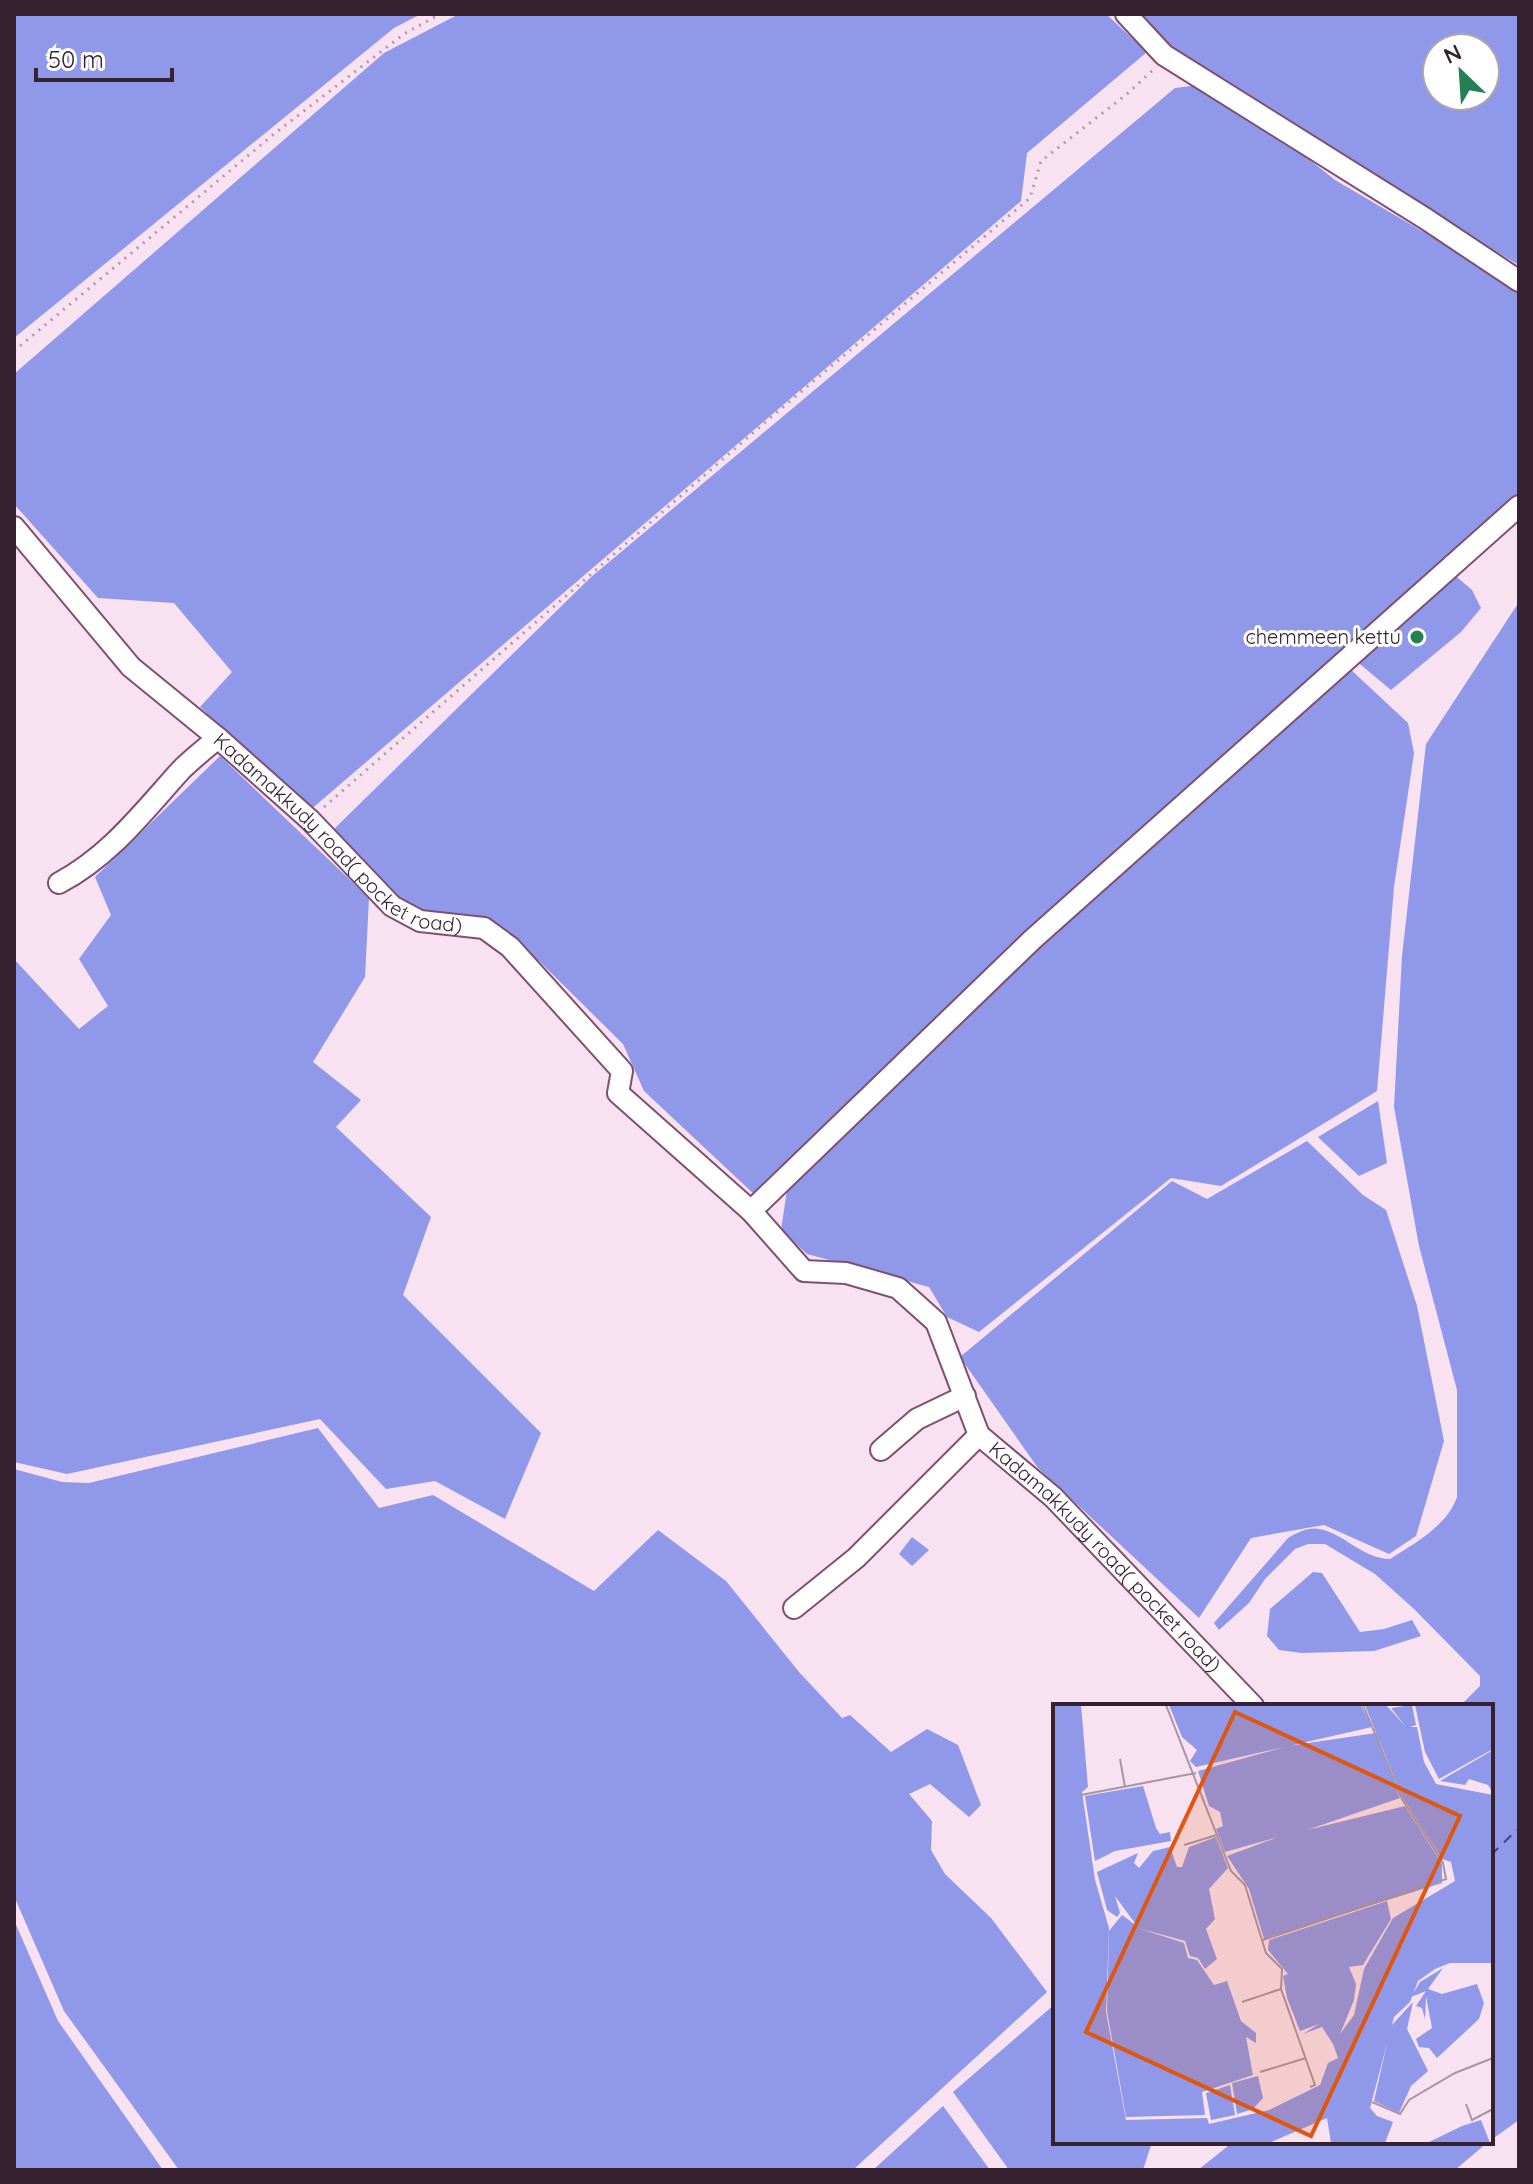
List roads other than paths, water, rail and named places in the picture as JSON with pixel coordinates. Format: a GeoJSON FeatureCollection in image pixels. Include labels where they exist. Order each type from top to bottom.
{"type":"FeatureCollection","features":[{"type":"Feature","properties":{"kind":"street"},"geometry":{"type":"LineString","coordinates":[[1126,14],[1164,55],[1519,281]]}},
{"type":"Feature","properties":{"kind":"street"},"geometry":{"type":"LineString","coordinates":[[751,1211],[1033,939],[1519,506]]}},
{"type":"Feature","properties":{"kind":"street","name":"Kadamakkudy road( pocket road)"},"geometry":{"type":"LineString","coordinates":[[14,527],[131,667],[218,738],[310,820],[392,906],[420,921],[484,928],[510,947],[622,1071],[618,1093],[751,1211],[804,1271],[846,1273],[898,1288],[936,1322],[984,1439],[1053,1497],[1251,1704]]}},
{"type":"Feature","properties":{"kind":"street"},"geometry":{"type":"LineString","coordinates":[[59,883],[84,870],[114,844],[181,770],[218,738]]}},
{"type":"Feature","properties":{"kind":"street"},"geometry":{"type":"LineString","coordinates":[[881,1450],[917,1419],[965,1396]]}},
{"type":"Feature","properties":{"kind":"street"},"geometry":{"type":"LineString","coordinates":[[858,1570],[984,1439]]}},
{"type":"Feature","properties":{"kind":"street"},"geometry":{"type":"LineString","coordinates":[[794,1608],[856,1558],[984,1439]]}},
{"type":"Feature","properties":{"kind":"water"},"geometry":{"type":"Polygon","coordinates":[[[14,14],[421,14],[394,28],[14,338],[14,14]]]}},
{"type":"Feature","properties":{"kind":"water"},"geometry":{"type":"Polygon","coordinates":[[[459,14],[1106,14],[1147,52],[1027,153],[1021,201],[309,811],[200,707],[232,672],[174,603],[98,598],[14,504],[14,374],[384,53],[459,14]]]}},
{"type":"Feature","properties":{"kind":"water"},"geometry":{"type":"Polygon","coordinates":[[[1136,14],[1519,14],[1519,265],[1433,215],[1159,43],[1136,14]]]}},
{"type":"Feature","properties":{"kind":"water"},"geometry":{"type":"Polygon","coordinates":[[[1199,85],[1268,127],[1335,180],[1519,288],[1519,496],[1045,919],[757,1197],[644,1091],[623,1044],[539,961],[480,917],[409,908],[332,831],[590,578],[1175,88],[1199,85]]]}},
{"type":"Feature","properties":{"kind":"water","name":"chemmeen kettu"},"geometry":{"type":"Polygon","coordinates":[[[1450,571],[1472,590],[1481,608],[1461,632],[1391,690],[1355,660],[1450,571]]]}},
{"type":"Feature","properties":{"kind":"water"},"geometry":{"type":"Polygon","coordinates":[[[1519,602],[1519,2120],[1493,2139],[1493,1704],[1462,1704],[1480,1686],[1480,1676],[1375,1574],[1325,1544],[1308,1544],[1295,1549],[1265,1579],[1249,1603],[1219,1630],[1214,1623],[1288,1538],[1295,1534],[1311,1529],[1328,1531],[1371,1555],[1390,1559],[1438,1525],[1457,1497],[1457,1390],[1419,1246],[1394,1107],[1402,956],[1426,744],[1519,602]]]}},
{"type":"Feature","properties":{"kind":"water"},"geometry":{"type":"Polygon","coordinates":[[[1348,667],[1408,723],[1414,753],[1394,887],[1377,1091],[1221,1186],[1171,1178],[979,1332],[947,1317],[929,1287],[807,1254],[781,1230],[787,1190],[1003,972],[1348,667]]]}},
{"type":"Feature","properties":{"kind":"water"},"geometry":{"type":"Polygon","coordinates":[[[220,756],[369,898],[365,977],[313,1062],[361,1100],[336,1127],[431,1217],[403,1295],[541,1433],[505,1519],[435,1481],[386,1489],[320,1419],[67,1474],[14,1462],[14,959],[79,1029],[108,1006],[79,959],[111,915],[95,877],[220,756]]]}},
{"type":"Feature","properties":{"kind":"water"},"geometry":{"type":"Polygon","coordinates":[[[1378,1101],[1387,1163],[1359,1176],[1318,1137],[1378,1101]]]}},
{"type":"Feature","properties":{"kind":"water"},"geometry":{"type":"Polygon","coordinates":[[[1307,1141],[1363,1195],[1386,1210],[1417,1306],[1444,1441],[1416,1536],[1389,1554],[1324,1525],[1251,1538],[1199,1618],[1038,1468],[960,1357],[1172,1181],[1207,1199],[1307,1141]]]}},
{"type":"Feature","properties":{"kind":"water"},"geometry":{"type":"Polygon","coordinates":[[[318,1428],[379,1508],[433,1495],[594,1591],[658,1530],[726,1581],[799,1672],[842,1718],[850,1715],[891,1752],[927,1729],[958,1745],[981,1805],[969,1817],[930,1784],[909,1794],[932,1821],[931,1850],[945,1874],[991,1918],[1047,1992],[853,2170],[179,2170],[64,2011],[14,1896],[14,1469],[62,1482],[89,1483],[318,1428]]]}},
{"type":"Feature","properties":{"kind":"water"},"geometry":{"type":"Polygon","coordinates":[[[912,1537],[929,1550],[912,1566],[899,1554],[912,1537]]]}},
{"type":"Feature","properties":{"kind":"water"},"geometry":{"type":"Polygon","coordinates":[[[1313,1572],[1322,1573],[1360,1632],[1384,1629],[1412,1620],[1421,1636],[1374,1651],[1302,1653],[1279,1650],[1267,1636],[1270,1609],[1313,1572]]]}},
{"type":"Feature","properties":{"kind":"water"},"geometry":{"type":"Polygon","coordinates":[[[14,1920],[58,2021],[163,2170],[14,2170],[14,1920]]]}},
{"type":"Feature","properties":{"kind":"water"},"geometry":{"type":"Polygon","coordinates":[[[1053,2006],[1053,2144],[1151,2144],[1143,2170],[1009,2170],[953,2092],[1053,2006]]]}},
{"type":"Feature","properties":{"kind":"water"},"geometry":{"type":"Polygon","coordinates":[[[943,2106],[990,2170],[873,2170],[943,2106]]]}},
{"type":"Feature","properties":{"kind":"water"},"geometry":{"type":"Polygon","coordinates":[[[1230,2144],[1486,2144],[1455,2170],[1198,2170],[1230,2144]]]}},
{"type":"Feature","properties":{"kind":"place","name":"chemmeen kettu"},"geometry":{"type":"Point","coordinates":[1417,637]}}]}
